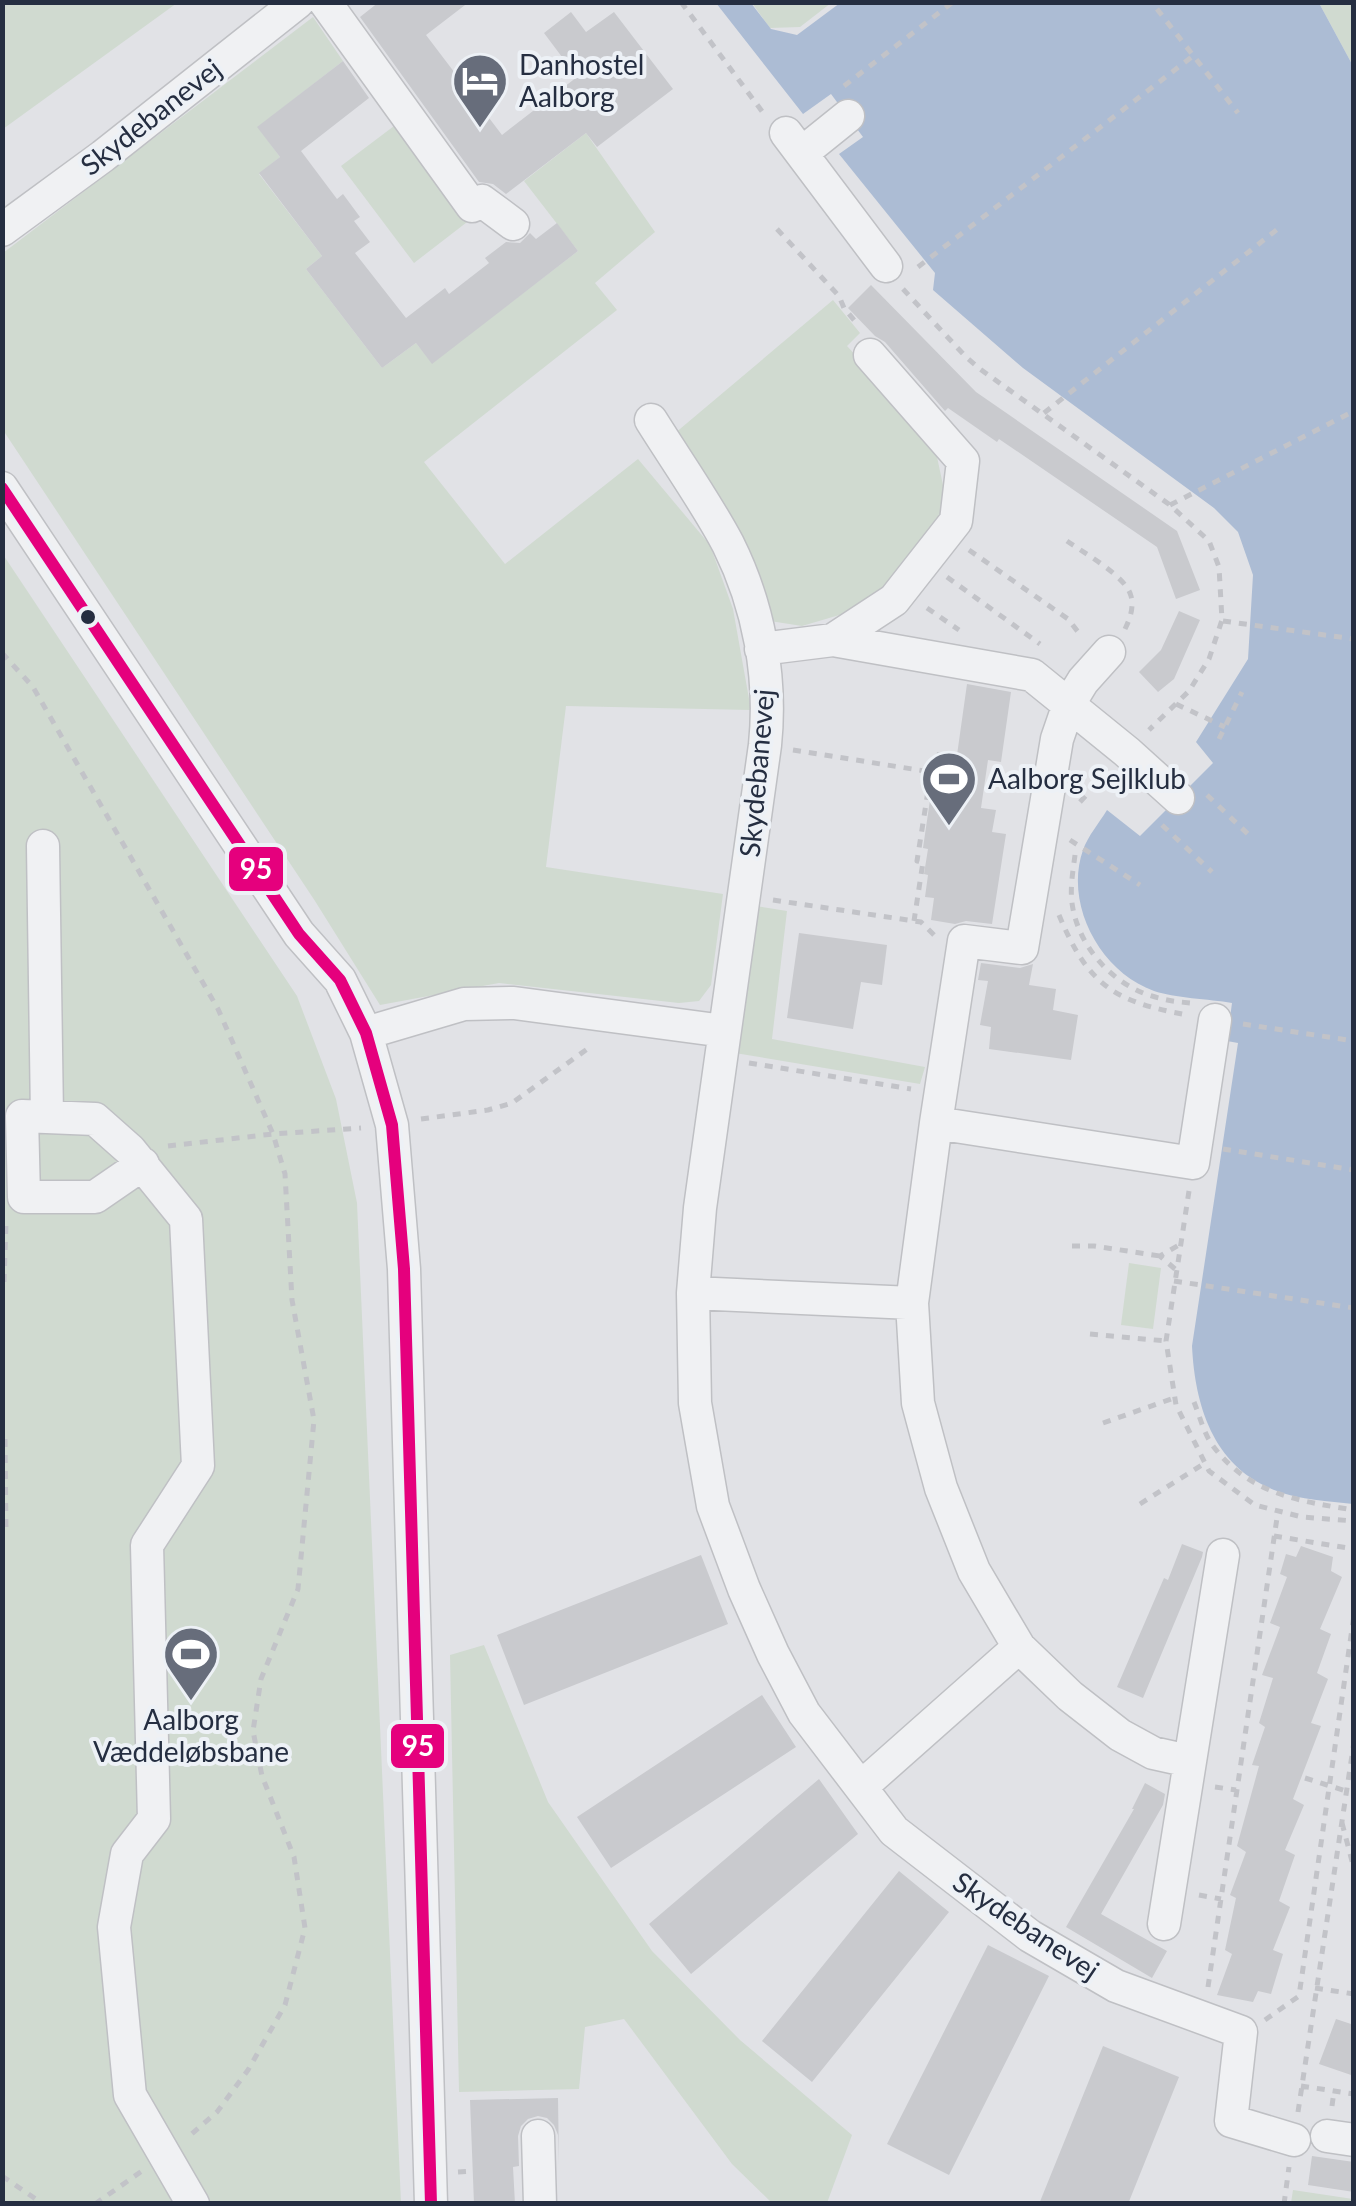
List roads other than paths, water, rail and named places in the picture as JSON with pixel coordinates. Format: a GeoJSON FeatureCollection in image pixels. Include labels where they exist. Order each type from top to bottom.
{"type":"FeatureCollection","features":[{"type":"Feature","properties":{"kind":"street","name":"Skydebanevej"},"geometry":{"type":"LineString","coordinates":[[2,230],[103,156],[298,2]]}},
{"type":"Feature","properties":{"kind":"street"},"geometry":{"type":"LineString","coordinates":[[326,2],[472,206],[482,201],[513,224]]}},
{"type":"Feature","properties":{"kind":"street"},"geometry":{"type":"LineString","coordinates":[[846,101],[794,143],[900,268]]}},
{"type":"Feature","properties":{"kind":"street"},"geometry":{"type":"LineString","coordinates":[[833,640],[894,600],[956,521],[964,461],[870,355]]}},
{"type":"Feature","properties":{"kind":"street","name":"Skydebanevej"},"geometry":{"type":"LineString","coordinates":[[651,420],[728,544],[745,586],[762,649],[768,718],[700,1208],[693,1293],[696,1404],[714,1506],[744,1589],[798,1702],[894,1831],[1030,1936],[1116,1986],[1242,2032],[1231,2121],[1294,2140]]}},
{"type":"Feature","properties":{"kind":"street"},"geometry":{"type":"LineString","coordinates":[[2,488],[299,934],[340,980],[366,1033],[392,1124],[404,1269],[431,2204]]}},
{"type":"Feature","properties":{"kind":"street"},"geometry":{"type":"LineString","coordinates":[[762,649],[833,640],[1032,675],[1128,752],[1181,804]]}},
{"type":"Feature","properties":{"kind":"street"},"geometry":{"type":"LineString","coordinates":[[1110,652],[1083,681],[1069,704],[1058,739],[1022,948],[964,940],[912,1304],[918,1403],[941,1488],[974,1570],[1019,1647],[1070,1696],[1120,1735],[1152,1753],[1189,1761]]}},
{"type":"Feature","properties":{"kind":"street"},"geometry":{"type":"LineString","coordinates":[[44,846],[47,1117]]}},
{"type":"Feature","properties":{"kind":"street"},"geometry":{"type":"LineString","coordinates":[[366,1033],[464,1004],[514,1004],[722,1045]]}},
{"type":"Feature","properties":{"kind":"street"},"geometry":{"type":"LineString","coordinates":[[938,1108],[1194,1154],[1218,1020]]}},
{"type":"Feature","properties":{"kind":"street"},"geometry":{"type":"LineString","coordinates":[[136,1157],[94,1197],[24,1197],[22,1116],[95,1119],[136,1157],[186,1219],[198,1466],[147,1545],[154,1819],[127,1854],[114,1927],[130,2095],[193,2204]]}},
{"type":"Feature","properties":{"kind":"street"},"geometry":{"type":"LineString","coordinates":[[693,1293],[912,1304]]}},
{"type":"Feature","properties":{"kind":"street"},"geometry":{"type":"LineString","coordinates":[[1164,1924],[1223,1555]]}},
{"type":"Feature","properties":{"kind":"street"},"geometry":{"type":"LineString","coordinates":[[860,1788],[1019,1647]]}},
{"type":"Feature","properties":{"kind":"street"},"geometry":{"type":"LineString","coordinates":[[538,2136],[540,2204]]}},
{"type":"Feature","properties":{"kind":"water"},"geometry":{"type":"Polygon","coordinates":[[[716,3],[751,3],[771,29],[797,35],[840,3],[1319,3],[1353,66],[1353,1504],[1295,1496],[1255,1481],[1223,1451],[1212,1433],[1198,1391],[1192,1346],[1238,1043],[1227,1041],[1232,1003],[1162,993],[1135,982],[1117,969],[1091,934],[1078,892],[1083,850],[1107,810],[1140,836],[1213,763],[1196,742],[1248,659],[1253,575],[1238,532],[1214,508],[1023,368],[933,290],[935,273],[839,154],[863,137],[831,94],[803,114],[716,3]]]}},
{"type":"Feature","properties":{"kind":"place","name":"Danhostel Aalborg"},"geometry":{"type":"Point","coordinates":[480,130]}},
{"type":"Feature","properties":{"kind":"place","name":"Aalborg Sejlklub"},"geometry":{"type":"Point","coordinates":[949,828]}},
{"type":"Feature","properties":{"kind":"place","name":"Aalborg Væddeløbsbane"},"geometry":{"type":"Point","coordinates":[191,1703]}}]}
